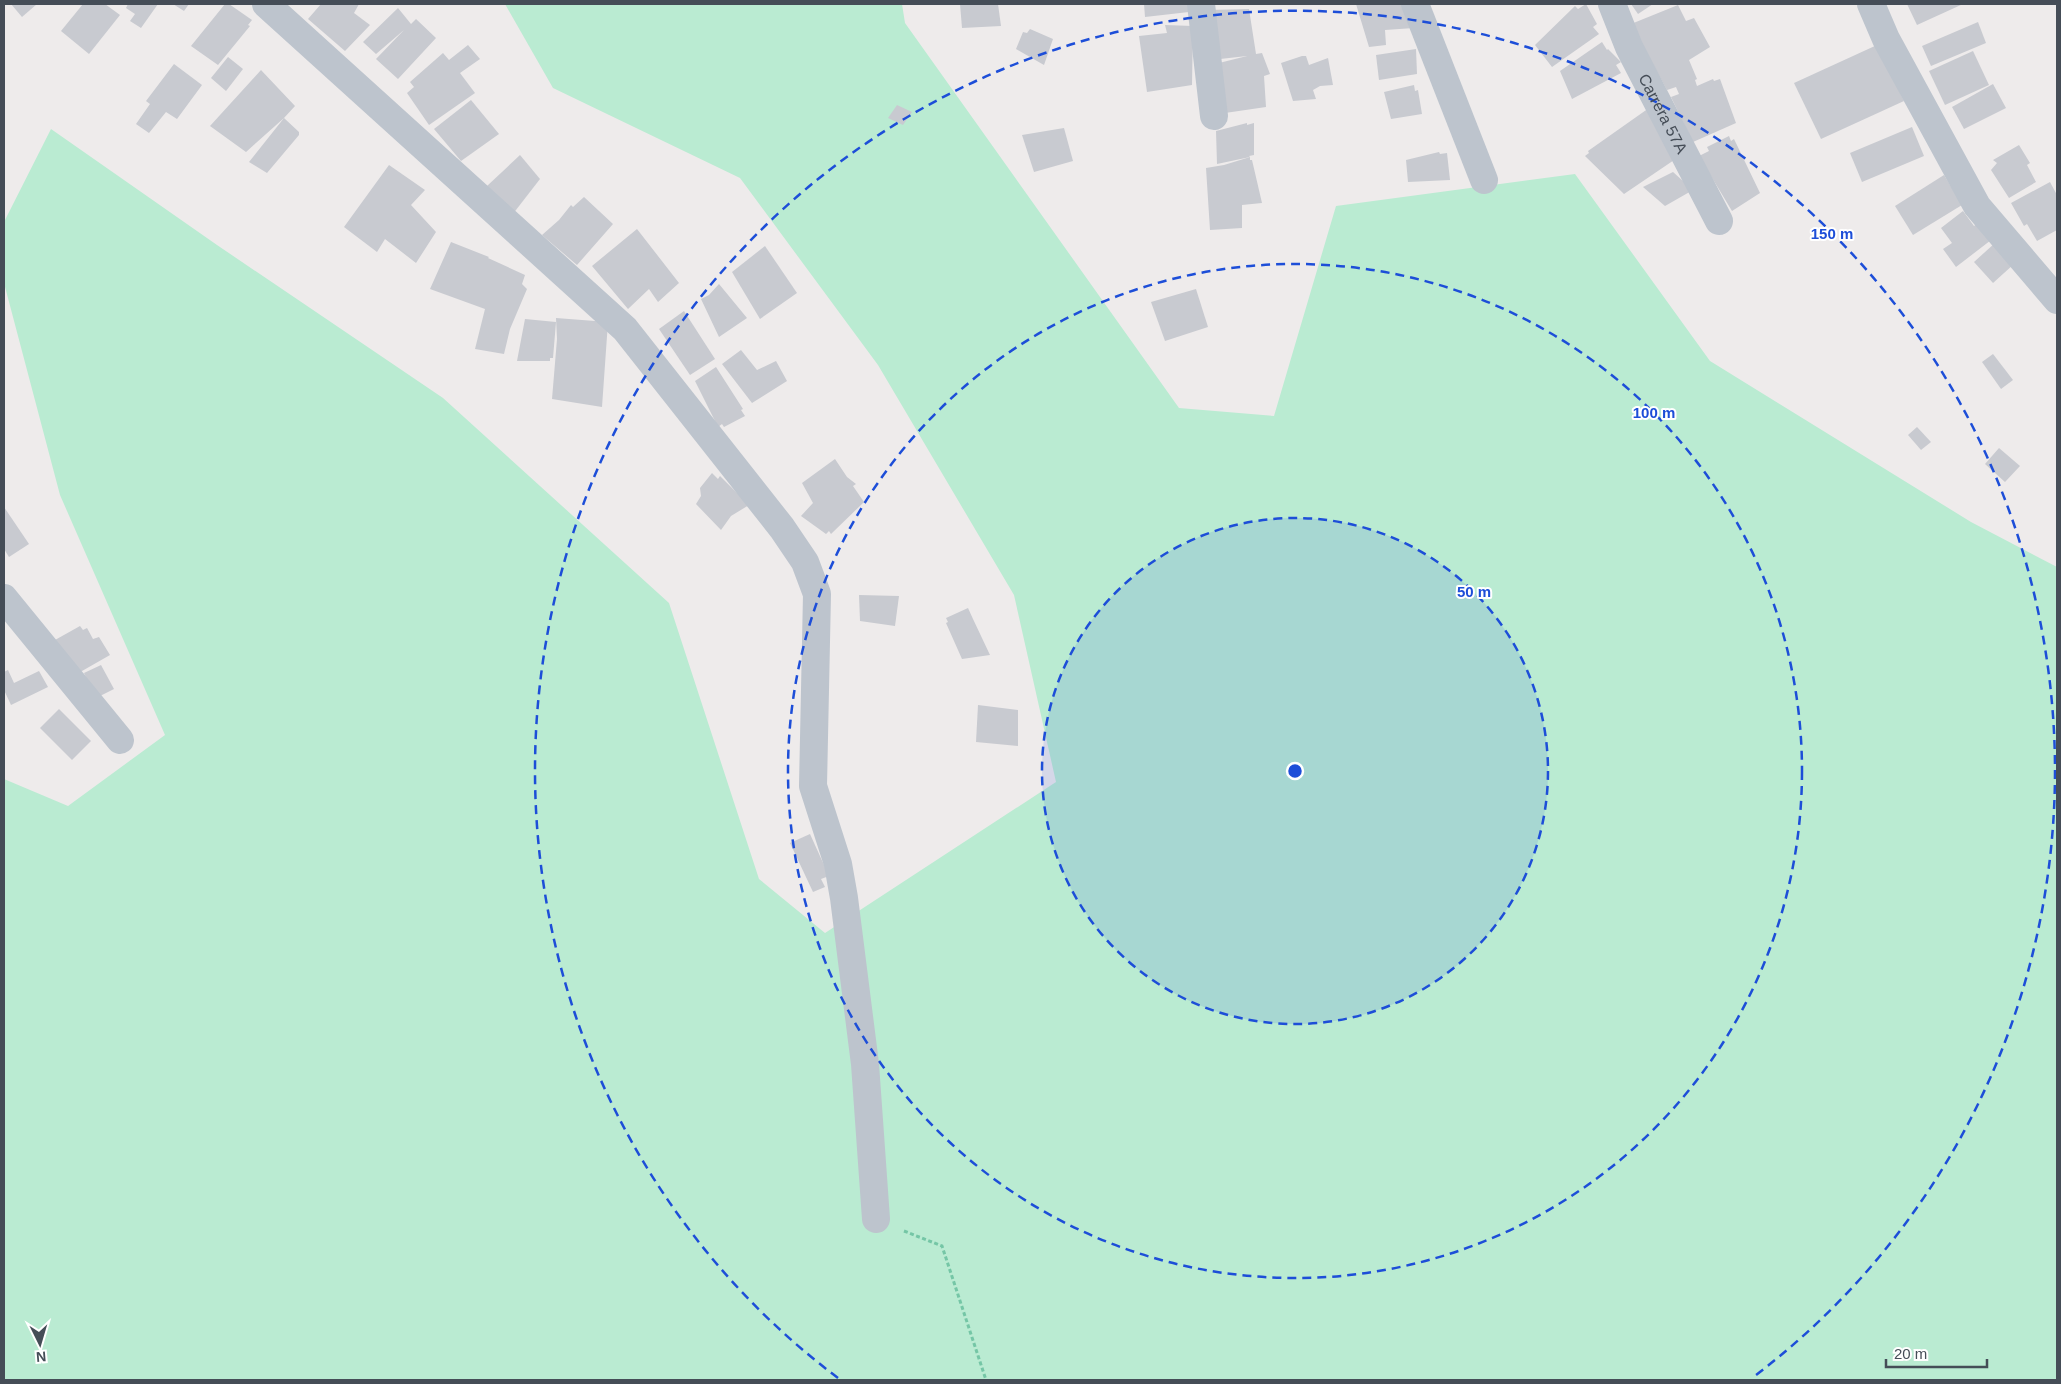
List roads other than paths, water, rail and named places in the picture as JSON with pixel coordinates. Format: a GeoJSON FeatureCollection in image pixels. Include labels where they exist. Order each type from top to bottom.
{"type":"FeatureCollection","features":[{"type":"Feature","properties":{"kind":"street"},"geometry":{"type":"LineString","coordinates":[[1201,4],[1214,116]]}},
{"type":"Feature","properties":{"kind":"street"},"geometry":{"type":"LineString","coordinates":[[1415,4],[1484,180]]}},
{"type":"Feature","properties":{"kind":"street","name":"Carrera 57A"},"geometry":{"type":"LineString","coordinates":[[1612,4],[1629,46],[1720,222]]}},
{"type":"Feature","properties":{"kind":"street"},"geometry":{"type":"LineString","coordinates":[[1871,4],[1886,39],[1978,206],[2057,300]]}},
{"type":"Feature","properties":{"kind":"street"},"geometry":{"type":"LineString","coordinates":[[273,6],[625,329],[782,528],[805,562],[817,594],[813,786],[838,864],[844,898],[865,1064],[876,1219]]}},
{"type":"Feature","properties":{"kind":"street"},"geometry":{"type":"LineString","coordinates":[[4,598],[120,740]]}}]}
